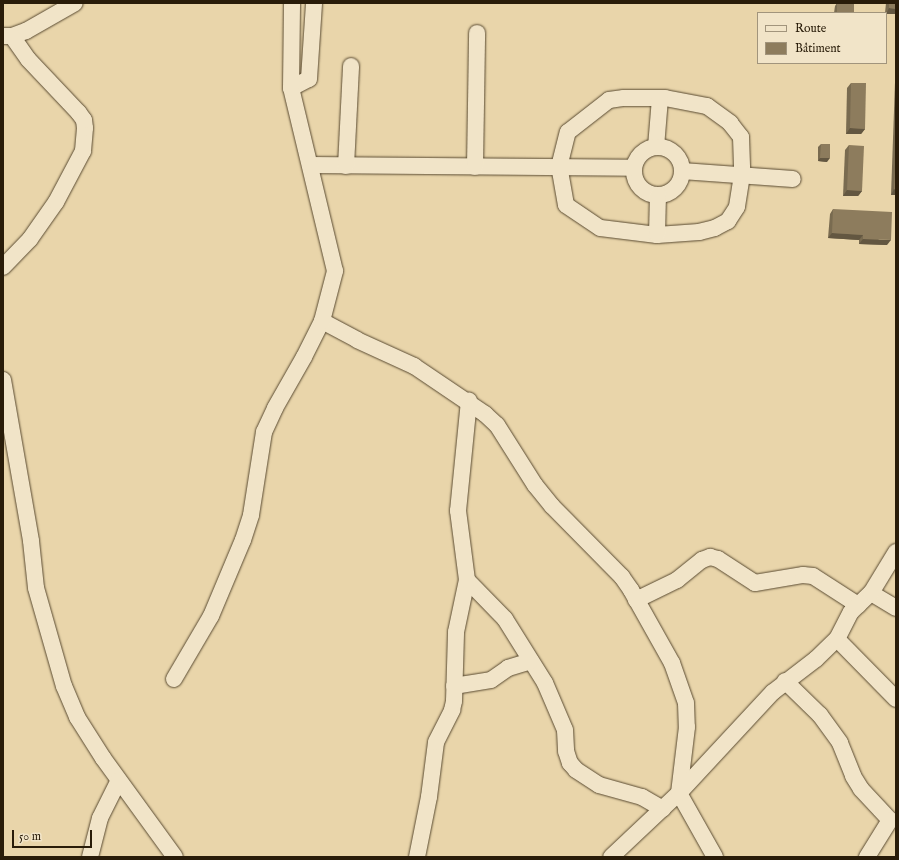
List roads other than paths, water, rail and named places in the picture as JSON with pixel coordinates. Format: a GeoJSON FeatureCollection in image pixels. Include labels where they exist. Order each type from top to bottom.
{"type":"FeatureCollection","features":[{"type":"Feature","properties":{"kind":"street"},"geometry":{"type":"LineString","coordinates":[[3,267],[30,239],[56,202],[84,152],[85,133],[82,118],[7,36],[26,31],[75,3]]}},
{"type":"Feature","properties":{"kind":"street"},"geometry":{"type":"LineString","coordinates":[[174,679],[211,616],[243,540],[251,516],[264,432],[275,408],[304,357],[322,321],[334,271],[291,88],[292,3]]}},
{"type":"Feature","properties":{"kind":"street"},"geometry":{"type":"LineString","coordinates":[[291,88],[309,78],[314,3]]}},
{"type":"Feature","properties":{"kind":"street"},"geometry":{"type":"LineString","coordinates":[[475,167],[477,33]]}},
{"type":"Feature","properties":{"kind":"street"},"geometry":{"type":"LineString","coordinates":[[346,166],[351,66]]}},
{"type":"Feature","properties":{"kind":"street"},"geometry":{"type":"LineString","coordinates":[[624,98],[660,98],[707,106],[730,123],[741,137],[742,175],[737,207],[728,221],[715,228],[699,232],[657,235],[600,228],[566,205],[559,167],[568,132],[609,100],[624,98]]}},
{"type":"Feature","properties":{"kind":"street"},"geometry":{"type":"LineString","coordinates":[[656,147],[660,98]]}},
{"type":"Feature","properties":{"kind":"street"},"geometry":{"type":"LineString","coordinates":[[656,147],[664,147],[672,151],[677,156],[682,171],[678,185],[665,194],[658,195],[643,190],[638,184],[634,168],[636,160],[641,154],[656,147]]}},
{"type":"Feature","properties":{"kind":"street"},"geometry":{"type":"LineString","coordinates":[[310,166],[634,168]]}},
{"type":"Feature","properties":{"kind":"street"},"geometry":{"type":"LineString","coordinates":[[682,171],[793,179]]}},
{"type":"Feature","properties":{"kind":"street"},"geometry":{"type":"LineString","coordinates":[[657,235],[658,195]]}},
{"type":"Feature","properties":{"kind":"street"},"geometry":{"type":"LineString","coordinates":[[322,321],[357,340],[414,366],[469,402],[497,425],[535,485],[552,506],[616,569],[636,600],[672,664],[686,703],[687,727],[679,793],[715,857]]}},
{"type":"Feature","properties":{"kind":"street"},"geometry":{"type":"LineString","coordinates":[[3,380],[31,541],[36,588],[64,686],[77,717],[118,780],[175,857]]}},
{"type":"Feature","properties":{"kind":"street"},"geometry":{"type":"LineString","coordinates":[[417,857],[428,797],[435,746],[452,710],[456,632],[466,580],[458,511],[469,402]]}},
{"type":"Feature","properties":{"kind":"street"},"geometry":{"type":"LineString","coordinates":[[611,857],[679,793],[755,710],[785,681],[816,659],[837,639],[847,619],[870,593],[896,552]]}},
{"type":"Feature","properties":{"kind":"street"},"geometry":{"type":"LineString","coordinates":[[636,600],[677,580],[702,560],[710,557],[718,559],[756,583],[803,575],[813,576],[858,606]]}},
{"type":"Feature","properties":{"kind":"street"},"geometry":{"type":"LineString","coordinates":[[466,580],[505,619],[545,683],[565,730],[566,751],[570,763],[576,770],[599,785],[642,797],[663,808]]}},
{"type":"Feature","properties":{"kind":"street"},"geometry":{"type":"LineString","coordinates":[[870,593],[896,608]]}},
{"type":"Feature","properties":{"kind":"street"},"geometry":{"type":"LineString","coordinates":[[837,639],[896,699]]}},
{"type":"Feature","properties":{"kind":"street"},"geometry":{"type":"LineString","coordinates":[[454,686],[490,680],[508,668],[531,660]]}},
{"type":"Feature","properties":{"kind":"street"},"geometry":{"type":"LineString","coordinates":[[785,681],[820,715],[840,743],[853,776],[861,789],[893,823],[867,857]]}},
{"type":"Feature","properties":{"kind":"street"},"geometry":{"type":"LineString","coordinates":[[90,857],[100,818],[118,780]]}}]}
